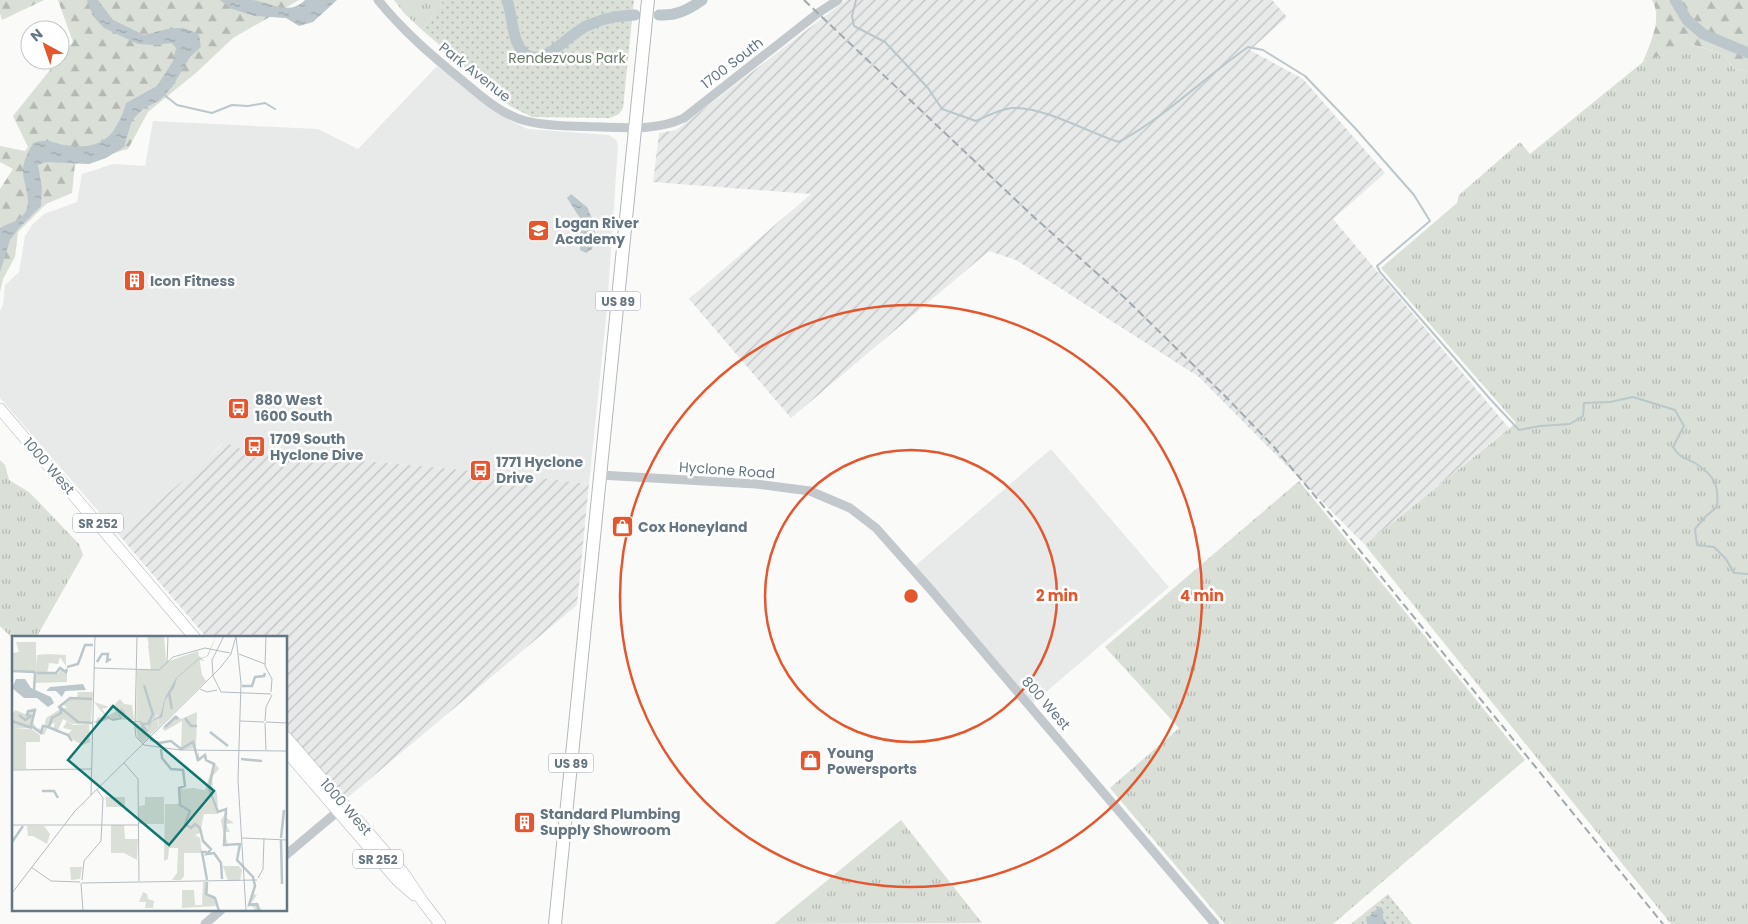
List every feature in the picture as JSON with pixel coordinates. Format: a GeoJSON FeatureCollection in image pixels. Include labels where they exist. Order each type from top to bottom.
{"type":"FeatureCollection","features":[{"type":"Feature","properties":{"kind":"highway","name":"US 89"},"geometry":{"type":"LineString","coordinates":[[555,924],[648,0]]}},
{"type":"Feature","properties":{"kind":"main road","name":"1000 West"},"geometry":{"type":"LineString","coordinates":[[0,409],[193,636]]}},
{"type":"Feature","properties":{"kind":"main road","name":"1000 West"},"geometry":{"type":"LineString","coordinates":[[288,739],[397,880],[422,902]]}},
{"type":"Feature","properties":{"kind":"main road","name":"SR 252"},"geometry":{"type":"LineString","coordinates":[[288,747],[336,805],[341,808]]}},
{"type":"Feature","properties":{"kind":"main road","name":"1000 West"},"geometry":{"type":"LineString","coordinates":[[288,752],[405,874],[422,902],[440,924]]}},
{"type":"Feature","properties":{"kind":"street","name":"Park Avenue"},"geometry":{"type":"LineString","coordinates":[[378,0],[422,47],[470,87],[507,114],[527,121],[556,125],[635,127]]}},
{"type":"Feature","properties":{"kind":"street","name":"1700 South"},"geometry":{"type":"LineString","coordinates":[[635,127],[655,127],[673,123],[684,118],[818,13],[838,0]]}},
{"type":"Feature","properties":{"kind":"street","name":"Hyclone Road"},"geometry":{"type":"LineString","coordinates":[[600,475],[756,484],[810,491],[850,508]]}},
{"type":"Feature","properties":{"kind":"street","name":"800 West"},"geometry":{"type":"LineString","coordinates":[[850,508],[876,528],[913,569],[1215,924]]}},
{"type":"Feature","properties":{"kind":"street"},"geometry":{"type":"LineString","coordinates":[[288,853],[341,808]]}},
{"type":"Feature","properties":{"kind":"street"},"geometry":{"type":"LineString","coordinates":[[205,924],[219,912]]}},
{"type":"Feature","properties":{"kind":"shaded area"},"geometry":{"type":"Polygon","coordinates":[[[846,0],[1272,0],[1287,17],[1250,50],[1303,79],[1385,173],[1333,219],[1509,428],[1365,545],[1199,377],[1016,260],[989,251],[791,418],[689,299],[811,194],[653,182],[659,133],[676,130],[846,0]]]}},
{"type":"Feature","properties":{"kind":"shaded area"},"geometry":{"type":"Polygon","coordinates":[[[437,66],[511,121],[528,129],[609,135],[616,140],[618,145],[607,309],[589,484],[518,475],[243,450],[221,444],[207,460],[119,535],[0,398],[0,311],[3,304],[5,285],[19,272],[25,236],[32,225],[44,214],[77,202],[82,174],[113,164],[145,166],[153,121],[318,129],[358,149],[437,66]]]}},
{"type":"Feature","properties":{"kind":"shaded area"},"geometry":{"type":"Polygon","coordinates":[[[224,442],[243,450],[518,475],[589,484],[577,605],[346,799],[288,732],[288,636],[205,636],[119,535],[207,460],[224,442]]]}},
{"type":"Feature","properties":{"kind":"shaded area"},"geometry":{"type":"Polygon","coordinates":[[[1051,449],[1169,587],[1033,703],[915,566],[1051,449]]]}},
{"type":"Feature","properties":{"kind":"green space"},"geometry":{"type":"Polygon","coordinates":[[[0,0],[44,0],[2,20],[0,0]]]}},
{"type":"Feature","properties":{"kind":"green space"},"geometry":{"type":"Polygon","coordinates":[[[58,0],[299,0],[233,38],[197,72],[148,112],[128,149],[75,164],[72,193],[46,204],[18,232],[15,257],[3,279],[0,292],[0,189],[13,169],[0,162],[0,146],[25,151],[28,147],[13,116],[50,70],[70,70],[70,46],[73,42],[70,34],[70,20],[65,20],[58,0]]]}},
{"type":"Feature","properties":{"kind":"green space"},"geometry":{"type":"Polygon","coordinates":[[[394,0],[444,0],[422,30],[404,13],[394,0]]]}},
{"type":"Feature","properties":{"kind":"green space","name":"Rendezvous Park"},"geometry":{"type":"Polygon","coordinates":[[[444,0],[634,0],[623,108],[619,114],[610,118],[532,117],[510,106],[447,59],[442,47],[422,30],[444,0]]]}},
{"type":"Feature","properties":{"kind":"green space"},"geometry":{"type":"Polygon","coordinates":[[[1652,0],[1748,0],[1748,71],[1734,69],[1723,54],[1691,44],[1643,62],[1656,23],[1655,7],[1652,0]]]}},
{"type":"Feature","properties":{"kind":"green space"},"geometry":{"type":"Polygon","coordinates":[[[1690,44],[1723,54],[1734,69],[1748,71],[1748,924],[1671,924],[1365,545],[1516,423],[1381,268],[1457,203],[1459,195],[1520,142],[1530,154],[1643,62],[1690,44]]]}},
{"type":"Feature","properties":{"kind":"green space"},"geometry":{"type":"Polygon","coordinates":[[[0,460],[5,465],[9,480],[29,492],[79,544],[83,555],[37,636],[12,636],[12,638],[0,626],[0,460]]]}},
{"type":"Feature","properties":{"kind":"green space"},"geometry":{"type":"Polygon","coordinates":[[[1299,481],[1525,760],[1333,924],[1225,924],[1110,788],[1179,728],[1105,647],[1299,481]]]}},
{"type":"Feature","properties":{"kind":"green space"},"geometry":{"type":"Polygon","coordinates":[[[901,820],[982,923],[774,924],[901,820]]]}},
{"type":"Feature","properties":{"kind":"green space"},"geometry":{"type":"Polygon","coordinates":[[[1388,894],[1412,924],[1351,924],[1388,894]]]}},
{"type":"Feature","properties":{"kind":"water"},"geometry":{"type":"Polygon","coordinates":[[[87,0],[98,0],[113,20],[144,35],[172,28],[192,31],[199,35],[201,47],[190,57],[172,87],[160,100],[143,109],[132,120],[124,147],[106,158],[89,164],[45,162],[38,165],[42,188],[41,206],[10,240],[0,272],[0,228],[19,219],[27,209],[28,198],[23,169],[33,143],[46,141],[64,145],[88,146],[105,139],[117,125],[126,103],[157,86],[173,61],[176,48],[172,43],[156,45],[138,44],[104,28],[93,16],[87,0]]]}},
{"type":"Feature","properties":{"kind":"water"},"geometry":{"type":"Polygon","coordinates":[[[220,0],[252,0],[286,8],[299,5],[305,0],[337,0],[313,22],[299,26],[286,18],[255,16],[232,9],[220,0]]]}},
{"type":"Feature","properties":{"kind":"water"},"geometry":{"type":"Polygon","coordinates":[[[571,194],[588,208],[594,223],[595,233],[592,249],[586,253],[580,250],[580,218],[567,198],[571,194]]]}},
{"type":"Feature","properties":{"kind":"water"},"geometry":{"type":"Polygon","coordinates":[[[1381,907],[1383,918],[1387,924],[1367,924],[1366,919],[1381,907]]]}},
{"type":"Feature","properties":{"kind":"waterway"},"geometry":{"type":"LineString","coordinates":[[507,0],[517,43],[527,55],[534,57],[541,57],[549,53],[579,31],[599,21],[619,16],[635,15]]}},
{"type":"Feature","properties":{"kind":"waterway"},"geometry":{"type":"LineString","coordinates":[[659,15],[682,12],[702,0]]}},
{"type":"Feature","properties":{"kind":"waterway"},"geometry":{"type":"LineString","coordinates":[[856,0],[852,16],[854,26],[885,42],[928,88],[942,109],[976,121],[1012,108],[1038,111],[1119,142],[1153,121],[1248,47],[1263,50],[1305,76],[1355,128],[1414,195],[1430,221],[1377,266],[1380,272],[1491,400],[1519,430],[1540,426],[1570,424],[1583,416],[1584,403],[1610,402],[1633,397],[1675,410],[1684,426],[1673,447],[1681,456],[1707,472],[1714,482],[1717,493],[1717,507],[1695,529],[1697,545],[1714,547],[1726,559],[1734,573],[1748,574]]}},
{"type":"Feature","properties":{"kind":"waterway"},"geometry":{"type":"LineString","coordinates":[[1675,0],[1687,20],[1703,34],[1748,53]]}},
{"type":"Feature","properties":{"kind":"waterway"},"geometry":{"type":"LineString","coordinates":[[163,94],[177,105],[212,113],[232,105],[248,106],[265,103],[275,109]]}},
{"type":"Feature","properties":{"kind":"railway"},"geometry":{"type":"LineString","coordinates":[[804,0],[1036,219],[1126,299],[1274,447],[1663,924]]}},
{"type":"Feature","properties":{"kind":"place","name":"Logan River Academy"},"geometry":{"type":"Point","coordinates":[539,231]}},
{"type":"Feature","properties":{"kind":"place","name":"Icon Fitness"},"geometry":{"type":"Point","coordinates":[134,281]}},
{"type":"Feature","properties":{"kind":"place","name":"880 West 1600 South"},"geometry":{"type":"Point","coordinates":[239,408]}},
{"type":"Feature","properties":{"kind":"place","name":"1709 South Hyclone Dive"},"geometry":{"type":"Point","coordinates":[254,447]}},
{"type":"Feature","properties":{"kind":"place","name":"1771 Hyclone Drive"},"geometry":{"type":"Point","coordinates":[480,470]}},
{"type":"Feature","properties":{"kind":"place","name":"Cox Honeyland"},"geometry":{"type":"Point","coordinates":[622,527]}},
{"type":"Feature","properties":{"kind":"place","name":"Young Powersports"},"geometry":{"type":"Point","coordinates":[811,761]}},
{"type":"Feature","properties":{"kind":"place","name":"Standard Plumbing Supply Showroom"},"geometry":{"type":"Point","coordinates":[524,822]}}]}
